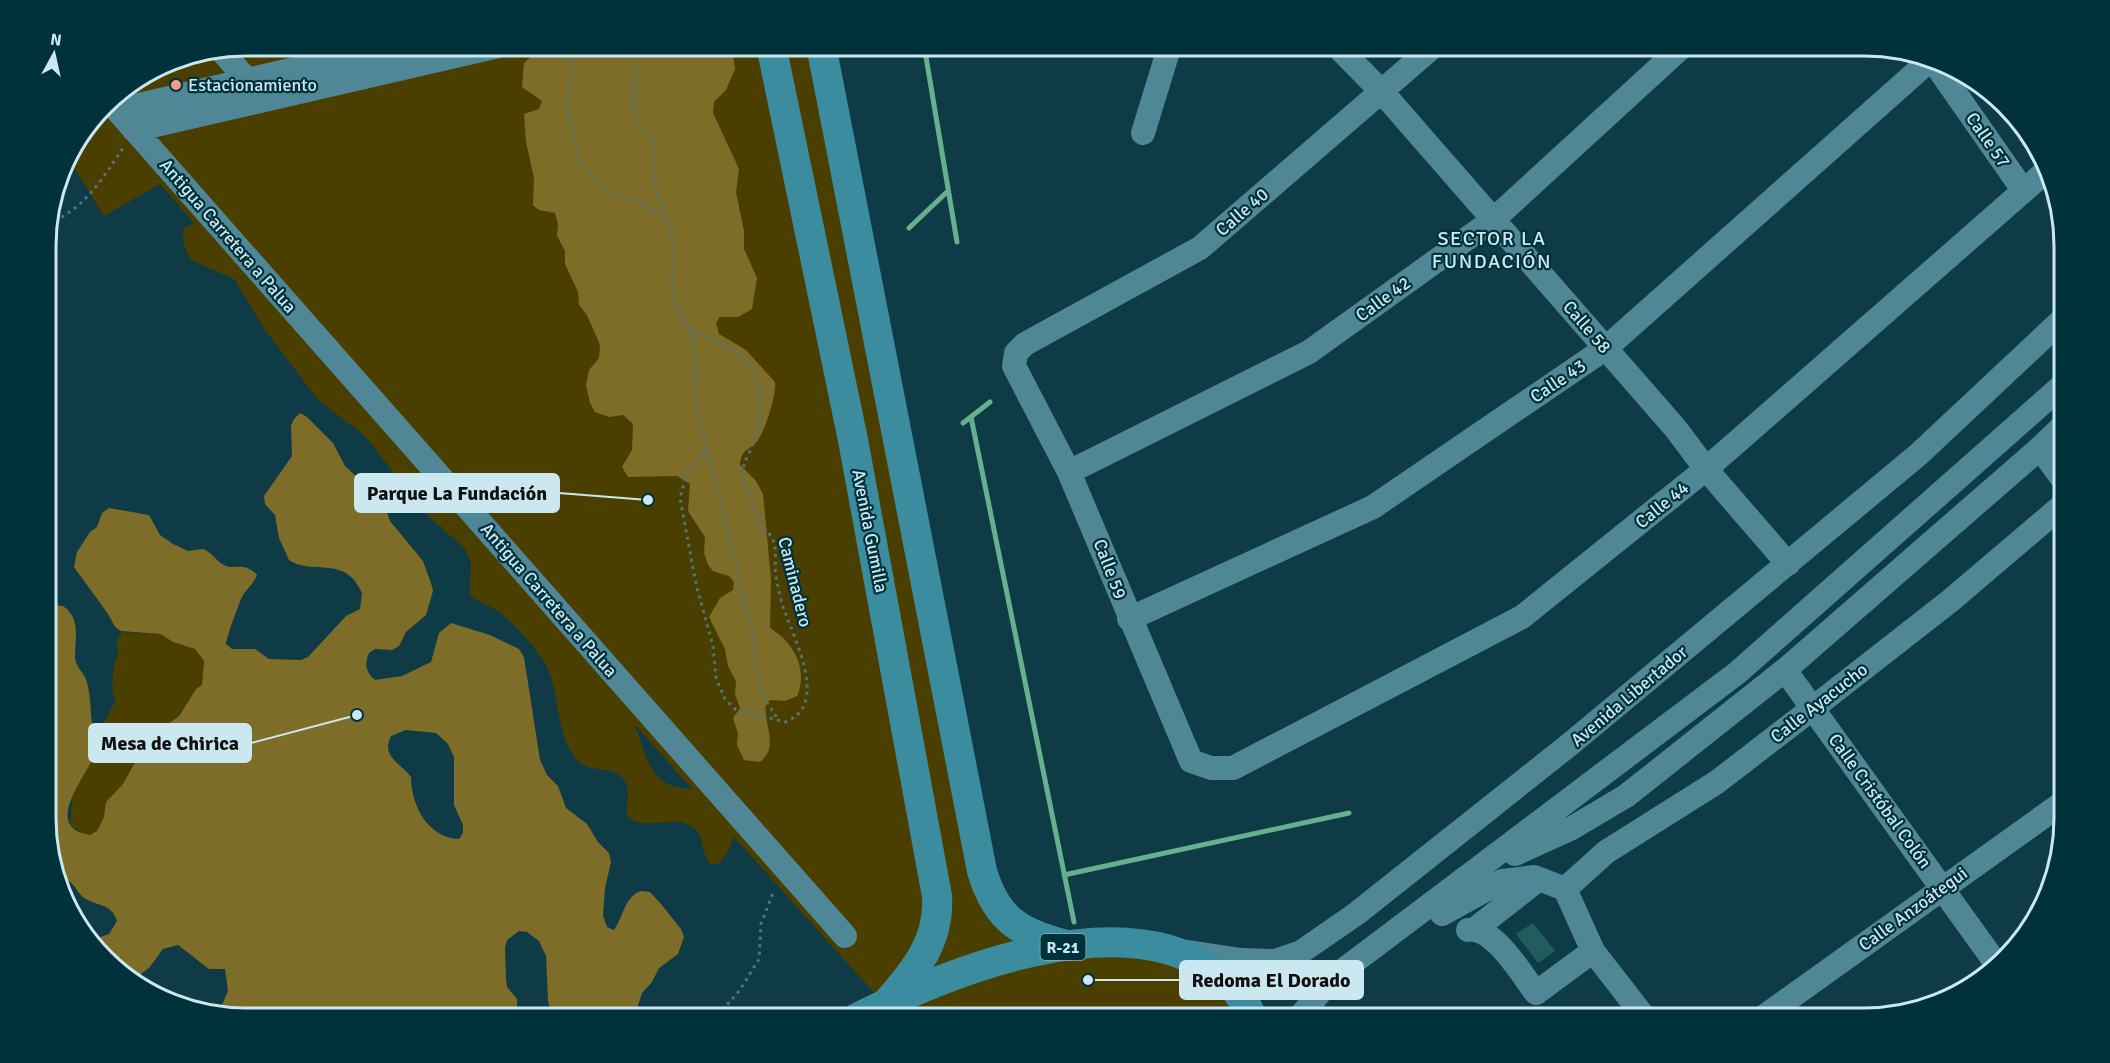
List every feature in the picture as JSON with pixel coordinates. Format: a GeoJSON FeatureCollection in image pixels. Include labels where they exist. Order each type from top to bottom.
{"type":"FeatureCollection","features":[{"type":"Feature","properties":{"kind":"main road","name":"Avenida Gumilla"},"geometry":{"type":"LineString","coordinates":[[773,56],[853,440],[937,896],[937,920],[930,946],[921,962],[885,1005]]}},
{"type":"Feature","properties":{"kind":"main road"},"geometry":{"type":"LineString","coordinates":[[823,56],[982,871],[993,901],[1012,923],[1028,933],[1070,946]]}},
{"type":"Feature","properties":{"kind":"main road","name":"R-21"},"geometry":{"type":"LineString","coordinates":[[879,1008],[980,968],[1070,946],[1109,943],[1144,944],[1175,951],[1205,965],[1237,990],[1246,1007]]}},
{"type":"Feature","properties":{"kind":"street"},"geometry":{"type":"LineString","coordinates":[[119,104],[247,80],[351,56]]}},
{"type":"Feature","properties":{"kind":"street"},"geometry":{"type":"LineString","coordinates":[[135,130],[455,56]]}},
{"type":"Feature","properties":{"kind":"street"},"geometry":{"type":"LineString","coordinates":[[1143,133],[1167,56]]}},
{"type":"Feature","properties":{"kind":"street","name":"Calle 58"},"geometry":{"type":"LineString","coordinates":[[1347,56],[1382,92],[1606,348],[1788,564]]}},
{"type":"Feature","properties":{"kind":"street","name":"Calle 40"},"geometry":{"type":"LineString","coordinates":[[1025,344],[1200,248],[1423,56]]}},
{"type":"Feature","properties":{"kind":"street","name":"Calle 42"},"geometry":{"type":"LineString","coordinates":[[1069,472],[1309,352],[1493,220],[1672,56]]}},
{"type":"Feature","properties":{"kind":"street"},"geometry":{"type":"LineString","coordinates":[[227,57],[247,80]]}},
{"type":"Feature","properties":{"kind":"street","name":"Calle 43"},"geometry":{"type":"LineString","coordinates":[[1129,619],[1373,507],[1606,348],[1926,66]]}},
{"type":"Feature","properties":{"kind":"street","name":"Calle 57"},"geometry":{"type":"LineString","coordinates":[[1939,71],[2023,190]]}},
{"type":"Feature","properties":{"kind":"street","name":"Antigua Carretera a Palua"},"geometry":{"type":"LineString","coordinates":[[115,107],[845,936]]}},
{"type":"Feature","properties":{"kind":"street","name":"Calle 44"},"geometry":{"type":"LineString","coordinates":[[1233,768],[1522,617],[1706,469],[2041,176]]}},
{"type":"Feature","properties":{"kind":"street","name":"Avenida Libertador"},"geometry":{"type":"LineString","coordinates":[[1144,944],[1260,962],[1275,961],[1301,952],[1356,914],[1569,745],[1788,564],[1919,454],[2054,327]]}},
{"type":"Feature","properties":{"kind":"street","name":"Calle 59"},"geometry":{"type":"LineString","coordinates":[[1025,344],[1016,353],[1014,366],[1069,472],[1102,544],[1129,619],[1191,761],[1211,768],[1233,768]]}},
{"type":"Feature","properties":{"kind":"street"},"geometry":{"type":"LineString","coordinates":[[1308,1007],[1330,980],[1737,673],[2054,393]]}},
{"type":"Feature","properties":{"kind":"street"},"geometry":{"type":"LineString","coordinates":[[1480,869],[1572,828],[1626,796],[1785,669],[2054,434]]}},
{"type":"Feature","properties":{"kind":"street"},"geometry":{"type":"LineString","coordinates":[[2040,448],[2054,467]]}},
{"type":"Feature","properties":{"kind":"street","name":"Calle Ayacucho"},"geometry":{"type":"LineString","coordinates":[[1566,889],[1606,852],[1717,782],[1813,708],[1950,601],[2054,513]]}},
{"type":"Feature","properties":{"kind":"street","name":"Calle Cristóbal Colón"},"geometry":{"type":"LineString","coordinates":[[1785,669],[1992,958]]}},
{"type":"Feature","properties":{"kind":"street","name":"Calle Anzoátegui"},"geometry":{"type":"LineString","coordinates":[[1776,1007],[2054,809]]}},
{"type":"Feature","properties":{"kind":"street"},"geometry":{"type":"LineString","coordinates":[[1369,952],[1414,931],[1471,896],[1502,881],[1534,877],[1566,889],[1593,951],[1637,1007]]}},
{"type":"Feature","properties":{"kind":"street"},"geometry":{"type":"LineString","coordinates":[[1539,879],[1472,929],[1493,938],[1536,993],[1593,951]]}},
{"type":"Feature","properties":{"kind":"path"},"geometry":{"type":"LineString","coordinates":[[569,56],[568,117],[573,146],[582,168],[593,180],[665,218]]}},
{"type":"Feature","properties":{"kind":"path"},"geometry":{"type":"LineString","coordinates":[[627,56],[638,80],[634,94],[634,110],[640,124],[652,136],[651,159],[665,218],[671,232],[675,271],[674,296],[690,331],[698,368],[697,407],[709,447],[734,565],[752,631],[760,685],[778,721]]}},
{"type":"Feature","properties":{"kind":"path"},"geometry":{"type":"LineString","coordinates":[[58,218],[78,207],[91,194],[135,130]]}},
{"type":"Feature","properties":{"kind":"path","name":"Caminadero"},"geometry":{"type":"LineString","coordinates":[[690,331],[710,338],[739,356],[753,373],[758,388],[761,403],[755,441],[743,470],[745,485],[774,541],[777,580],[784,610],[802,652],[807,676],[801,707],[792,719],[778,721]]}},
{"type":"Feature","properties":{"kind":"path"},"geometry":{"type":"LineString","coordinates":[[709,447],[687,473],[680,498],[696,584],[713,646],[716,678],[725,699],[735,710],[756,713],[778,721]]}},
{"type":"Feature","properties":{"kind":"path"},"geometry":{"type":"LineString","coordinates":[[724,1008],[740,990],[753,965],[759,959],[761,924],[773,893]]}},
{"type":"Feature","properties":{"kind":"shaded area"},"geometry":{"type":"Polygon","coordinates":[[[233,56],[773,56],[937,896],[885,1005],[733,836],[724,858],[718,864],[710,864],[695,829],[679,822],[643,823],[635,821],[627,816],[628,792],[622,777],[611,771],[588,767],[576,759],[560,723],[553,684],[543,660],[528,640],[509,621],[496,610],[469,594],[471,564],[465,549],[427,515],[364,435],[318,400],[263,327],[234,279],[191,260],[184,246],[183,229],[194,223],[160,184],[104,216],[73,166],[88,140],[111,111],[140,88],[173,70],[209,59],[233,56]],[[635,726],[647,760],[658,777],[678,787],[692,789],[635,726]]]}},
{"type":"Feature","properties":{"kind":"shaded area"},"geometry":{"type":"Polygon","coordinates":[[[532,56],[733,56],[735,69],[726,90],[714,102],[713,113],[739,169],[736,192],[744,231],[744,249],[757,278],[752,309],[738,317],[720,317],[716,323],[719,334],[746,350],[775,382],[772,403],[764,429],[755,443],[742,455],[740,465],[756,481],[763,494],[771,579],[770,627],[794,651],[801,673],[797,696],[785,701],[770,700],[766,704],[770,742],[766,756],[760,762],[744,760],[737,745],[738,733],[733,718],[740,708],[735,694],[736,681],[728,666],[725,649],[709,617],[720,598],[733,590],[734,582],[729,576],[713,571],[708,565],[704,553],[705,537],[688,511],[690,484],[677,476],[628,477],[622,467],[632,450],[633,424],[623,415],[609,417],[595,412],[590,403],[586,385],[589,370],[599,358],[600,345],[587,315],[579,305],[578,292],[565,264],[565,251],[557,236],[558,224],[555,213],[539,210],[533,205],[534,178],[526,142],[524,114],[539,109],[542,101],[522,87],[524,63],[532,56]]]}},
{"type":"Feature","properties":{"kind":"shaded area"},"geometry":{"type":"Polygon","coordinates":[[[776,56],[821,56],[979,873],[1039,941],[910,991],[931,949],[776,56]]]}},
{"type":"Feature","properties":{"kind":"shaded area"},"geometry":{"type":"Polygon","coordinates":[[[300,413],[333,443],[345,466],[357,477],[371,498],[385,507],[390,521],[423,561],[431,583],[433,591],[426,615],[406,632],[399,646],[392,650],[375,649],[369,653],[366,665],[375,680],[402,676],[431,662],[439,633],[451,623],[490,635],[519,649],[524,657],[540,760],[547,775],[558,786],[566,808],[587,824],[598,842],[609,853],[611,862],[605,888],[603,916],[607,927],[614,930],[628,902],[635,894],[641,891],[650,892],[681,929],[684,937],[678,954],[659,968],[652,982],[642,993],[637,1008],[550,1008],[546,956],[539,941],[527,932],[519,931],[507,940],[505,948],[507,987],[517,999],[517,1008],[246,1008],[222,1006],[228,991],[225,969],[209,969],[178,945],[163,949],[149,968],[140,975],[111,952],[99,938],[109,934],[117,921],[111,911],[83,897],[72,883],[67,880],[57,842],[56,605],[63,606],[69,611],[75,622],[75,660],[85,677],[92,723],[98,742],[95,755],[68,809],[68,821],[75,830],[90,835],[97,831],[104,817],[106,802],[123,784],[134,764],[152,749],[165,726],[179,716],[196,689],[202,685],[204,661],[195,649],[173,642],[160,634],[121,631],[115,627],[74,567],[77,552],[90,532],[97,527],[102,513],[109,508],[149,515],[160,535],[173,544],[188,551],[203,549],[226,566],[247,568],[257,575],[243,595],[231,628],[226,644],[232,649],[255,649],[269,659],[301,660],[308,657],[346,616],[360,609],[362,593],[355,581],[347,574],[289,560],[279,538],[275,515],[265,504],[264,496],[292,456],[291,426],[300,413]],[[406,730],[391,736],[388,749],[393,758],[411,777],[414,798],[423,818],[438,833],[459,839],[463,833],[463,825],[454,805],[454,757],[448,744],[436,733],[406,730]]]}},
{"type":"Feature","properties":{"kind":"shaded area"},"geometry":{"type":"Polygon","coordinates":[[[121,632],[159,634],[173,642],[195,649],[204,661],[202,685],[196,689],[178,716],[165,726],[152,749],[134,764],[123,784],[106,802],[104,817],[97,831],[90,835],[83,834],[70,825],[73,793],[98,751],[100,729],[115,702],[112,687],[114,664],[119,650],[116,643],[121,632]]]}},
{"type":"Feature","properties":{"kind":"shaded area"},"geometry":{"type":"Polygon","coordinates":[[[1174,956],[1235,1007],[896,1008],[1027,959],[1174,956]]]}},
{"type":"Feature","properties":{"kind":"building"},"geometry":{"type":"Polygon","coordinates":[[[1533,923],[1555,951],[1538,963],[1516,934],[1533,923]]]}},
{"type":"Feature","properties":{"kind":"waterway"},"geometry":{"type":"LineString","coordinates":[[926,56],[957,242]]}},
{"type":"Feature","properties":{"kind":"waterway"},"geometry":{"type":"LineString","coordinates":[[909,228],[948,191]]}},
{"type":"Feature","properties":{"kind":"waterway"},"geometry":{"type":"LineString","coordinates":[[963,423],[990,402]]}},
{"type":"Feature","properties":{"kind":"waterway"},"geometry":{"type":"LineString","coordinates":[[971,417],[1074,922]]}},
{"type":"Feature","properties":{"kind":"waterway"},"geometry":{"type":"LineString","coordinates":[[1064,875],[1349,813]]}},
{"type":"Feature","properties":{"kind":"place","name":"Estacionamiento"},"geometry":{"type":"Point","coordinates":[176,85]}},
{"type":"Feature","properties":{"kind":"place","name":"Parque La Fundación"},"geometry":{"type":"Point","coordinates":[648,500]}},
{"type":"Feature","properties":{"kind":"place","name":"Mesa de Chirica"},"geometry":{"type":"Point","coordinates":[357,715]}},
{"type":"Feature","properties":{"kind":"place","name":"Redoma El Dorado"},"geometry":{"type":"Point","coordinates":[1088,980]}},
{"type":"Feature","properties":{"kind":"district","name":"SECTOR LA FUNDACIÓN"},"geometry":{"type":"Point","coordinates":[1492,250]}}]}
